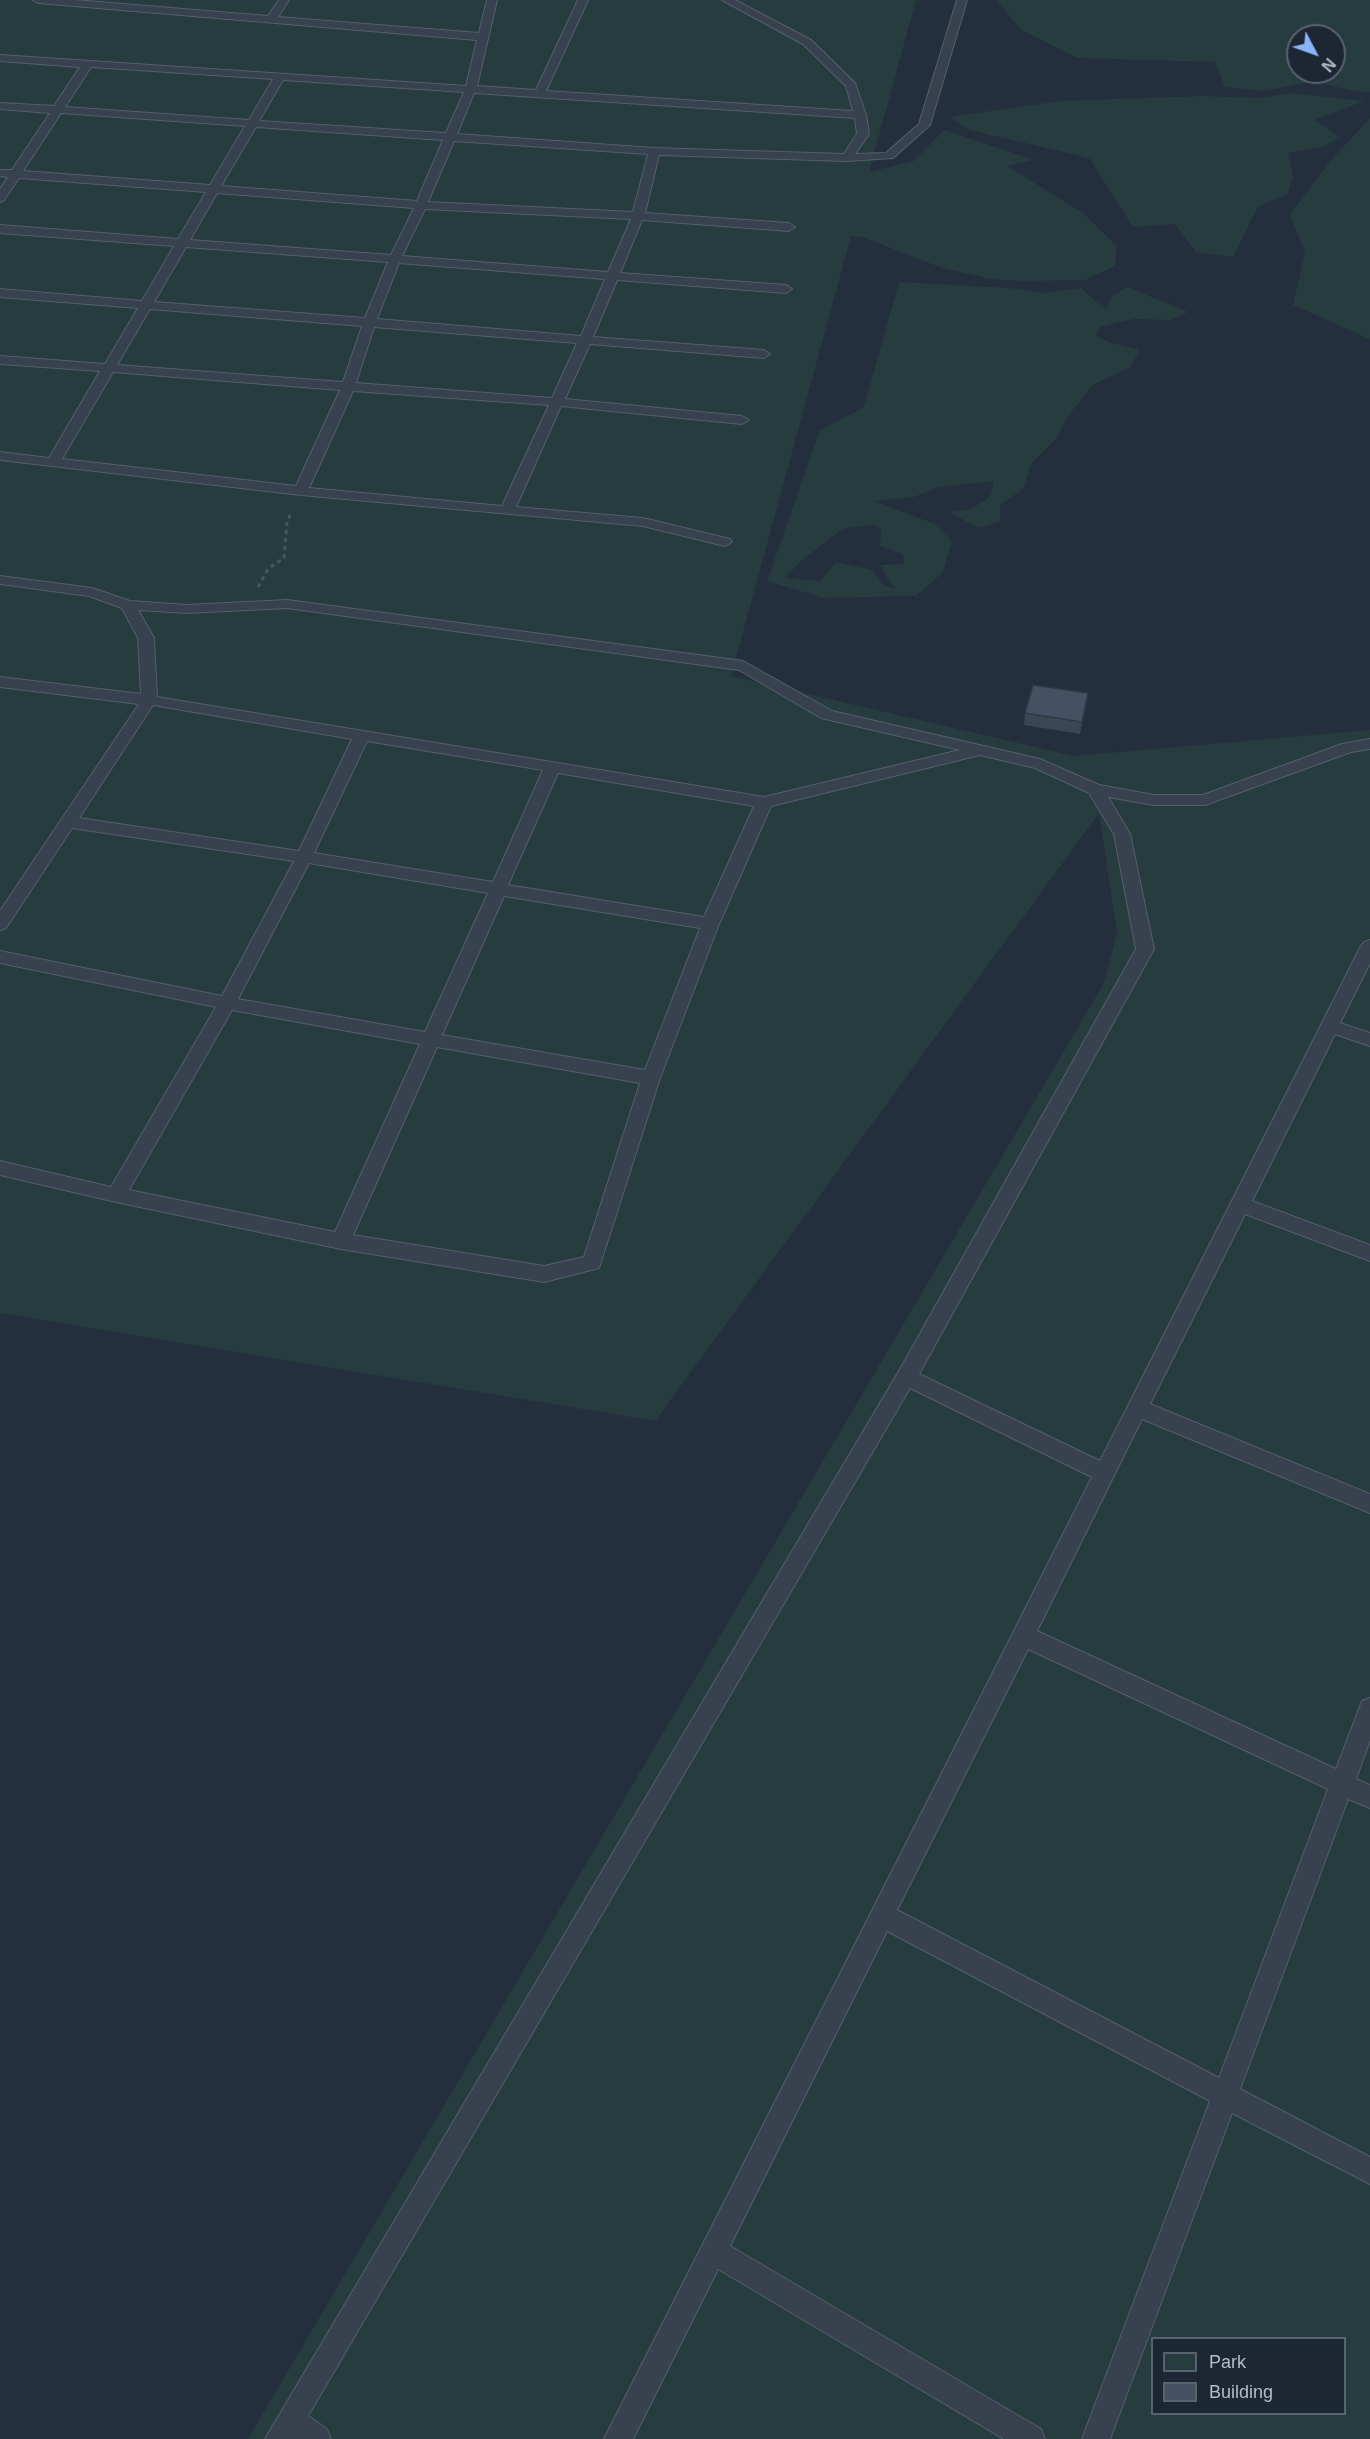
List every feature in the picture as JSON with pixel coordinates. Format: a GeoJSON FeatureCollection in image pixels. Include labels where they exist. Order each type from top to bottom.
{"type":"FeatureCollection","features":[{"type":"Feature","properties":{"kind":"lane"},"geometry":{"type":"LineString","coordinates":[[38,0],[124,3],[271,19],[484,37]]}},
{"type":"Feature","properties":{"kind":"lane"},"geometry":{"type":"LineString","coordinates":[[271,19],[284,0]]}},
{"type":"Feature","properties":{"kind":"lane"},"geometry":{"type":"LineString","coordinates":[[301,491],[348,386],[370,321],[395,259],[421,205],[471,88],[492,0]]}},
{"type":"Feature","properties":{"kind":"lane"},"geometry":{"type":"LineString","coordinates":[[540,93],[583,0]]}},
{"type":"Feature","properties":{"kind":"lane"},"geometry":{"type":"LineString","coordinates":[[727,0],[807,42],[851,85],[863,134],[847,158]]}},
{"type":"Feature","properties":{"kind":"lane"},"geometry":{"type":"LineString","coordinates":[[0,106],[654,151],[847,158],[889,156],[924,125],[962,0]]}},
{"type":"Feature","properties":{"kind":"lane"},"geometry":{"type":"LineString","coordinates":[[0,58],[860,115]]}},
{"type":"Feature","properties":{"kind":"lane"},"geometry":{"type":"LineString","coordinates":[[0,198],[88,63]]}},
{"type":"Feature","properties":{"kind":"lane"},"geometry":{"type":"LineString","coordinates":[[53,463],[280,76]]}},
{"type":"Feature","properties":{"kind":"lane"},"geometry":{"type":"LineString","coordinates":[[507,511],[585,340],[638,216],[654,151]]}},
{"type":"Feature","properties":{"kind":"lane"},"geometry":{"type":"LineString","coordinates":[[0,173],[421,205],[638,216],[789,227]]}},
{"type":"Feature","properties":{"kind":"lane"},"geometry":{"type":"LineString","coordinates":[[0,229],[786,290]]}},
{"type":"Feature","properties":{"kind":"lane"},"geometry":{"type":"LineString","coordinates":[[0,293],[764,354]]}},
{"type":"Feature","properties":{"kind":"lane"},"geometry":{"type":"LineString","coordinates":[[0,360],[557,402],[742,420]]}},
{"type":"Feature","properties":{"kind":"lane"},"geometry":{"type":"LineString","coordinates":[[0,456],[301,491],[643,522],[724,542]]}},
{"type":"Feature","properties":{"kind":"lane"},"geometry":{"type":"LineString","coordinates":[[0,580],[92,592],[128,605],[187,609],[287,604],[743,666],[827,715],[1040,764],[1095,789],[1154,800],[1205,800],[1348,748],[1370,744]]}},
{"type":"Feature","properties":{"kind":"lane"},"geometry":{"type":"LineString","coordinates":[[0,924],[149,700],[146,638],[128,605]]}},
{"type":"Feature","properties":{"kind":"lane"},"geometry":{"type":"LineString","coordinates":[[0,682],[149,700],[764,802],[980,751]]}},
{"type":"Feature","properties":{"kind":"lane"},"geometry":{"type":"LineString","coordinates":[[116,1195],[227,1003],[304,858],[362,734]]}},
{"type":"Feature","properties":{"kind":"lane"},"geometry":{"type":"LineString","coordinates":[[341,1241],[553,766]]}},
{"type":"Feature","properties":{"kind":"lane"},"geometry":{"type":"LineString","coordinates":[[317,2439],[284,2430],[906,1377],[1145,949],[1122,834],[1095,789]]}},
{"type":"Feature","properties":{"kind":"lane"},"geometry":{"type":"LineString","coordinates":[[0,1168],[116,1195],[341,1241],[544,1274],[592,1263],[651,1078],[710,924],[764,802]]}},
{"type":"Feature","properties":{"kind":"lane"},"geometry":{"type":"LineString","coordinates":[[68,822],[710,924]]}},
{"type":"Feature","properties":{"kind":"lane"},"geometry":{"type":"LineString","coordinates":[[618,2439],[1370,946]]}},
{"type":"Feature","properties":{"kind":"lane"},"geometry":{"type":"LineString","coordinates":[[0,957],[227,1003],[432,1037],[651,1078]]}},
{"type":"Feature","properties":{"kind":"lane"},"geometry":{"type":"LineString","coordinates":[[1330,1026],[1370,1040]]}},
{"type":"Feature","properties":{"kind":"lane"},"geometry":{"type":"LineString","coordinates":[[1240,1204],[1370,1253]]}},
{"type":"Feature","properties":{"kind":"lane"},"geometry":{"type":"LineString","coordinates":[[906,1377],[1105,1473]]}},
{"type":"Feature","properties":{"kind":"lane"},"geometry":{"type":"LineString","coordinates":[[1137,1408],[1370,1504]]}},
{"type":"Feature","properties":{"kind":"lane"},"geometry":{"type":"LineString","coordinates":[[1023,1635],[1370,1797]]}},
{"type":"Feature","properties":{"kind":"lane"},"geometry":{"type":"LineString","coordinates":[[1096,2439],[1370,1709]]}},
{"type":"Feature","properties":{"kind":"lane"},"geometry":{"type":"LineString","coordinates":[[882,1915],[1370,2171]]}},
{"type":"Feature","properties":{"kind":"lane"},"geometry":{"type":"LineString","coordinates":[[713,2251],[1031,2439]]}},
{"type":"Feature","properties":{"kind":"path"},"geometry":{"type":"LineString","coordinates":[[247,606],[268,569],[284,558],[287,522],[301,491]]}},
{"type":"Feature","properties":{"kind":"green space"},"geometry":{"type":"Polygon","coordinates":[[[0,0],[916,0],[869,172],[914,161],[944,130],[1034,160],[1007,166],[1083,213],[1117,246],[1115,266],[1085,280],[1020,281],[991,279],[942,268],[863,237],[851,236],[731,676],[1074,756],[1370,730],[1370,2439],[248,2439],[1104,983],[1117,933],[1099,813],[655,1421],[0,1313],[0,0]]]}},
{"type":"Feature","properties":{"kind":"green space"},"geometry":{"type":"Polygon","coordinates":[[[997,0],[1370,0],[1370,92],[1352,91],[1325,84],[1346,84],[1346,24],[1286,24],[1286,84],[1299,84],[1265,91],[1225,87],[1215,62],[1077,58],[1020,29],[997,0]]]}},
{"type":"Feature","properties":{"kind":"green space"},"geometry":{"type":"Polygon","coordinates":[[[1290,93],[1364,101],[1315,120],[1339,137],[1325,146],[1288,153],[1293,175],[1288,194],[1258,206],[1233,257],[1196,252],[1175,224],[1133,227],[1089,158],[969,130],[950,117],[1060,101],[1202,96],[1260,98],[1290,93]]]}},
{"type":"Feature","properties":{"kind":"green space"},"geometry":{"type":"Polygon","coordinates":[[[1370,118],[1370,339],[1293,305],[1305,252],[1290,215],[1333,158],[1370,118]]]}},
{"type":"Feature","properties":{"kind":"green space"},"geometry":{"type":"Polygon","coordinates":[[[899,282],[1009,288],[1044,293],[1081,288],[1106,310],[1112,296],[1127,287],[1188,312],[1170,320],[1134,319],[1099,327],[1096,336],[1139,350],[1131,367],[1094,384],[1068,416],[1056,439],[1031,464],[1024,488],[1000,505],[1000,522],[978,528],[950,512],[971,509],[990,497],[994,481],[938,487],[914,497],[874,501],[935,524],[952,541],[943,572],[916,596],[824,598],[767,581],[820,430],[864,407],[899,282]],[[873,524],[842,529],[801,561],[785,578],[821,581],[836,562],[872,570],[883,585],[895,589],[880,565],[904,564],[903,554],[880,546],[881,530],[873,524]]]}},
{"type":"Feature","properties":{"kind":"building"},"geometry":{"type":"Polygon","coordinates":[[[1033,685],[1088,693],[1082,722],[1025,713],[1033,685]]]}}]}
